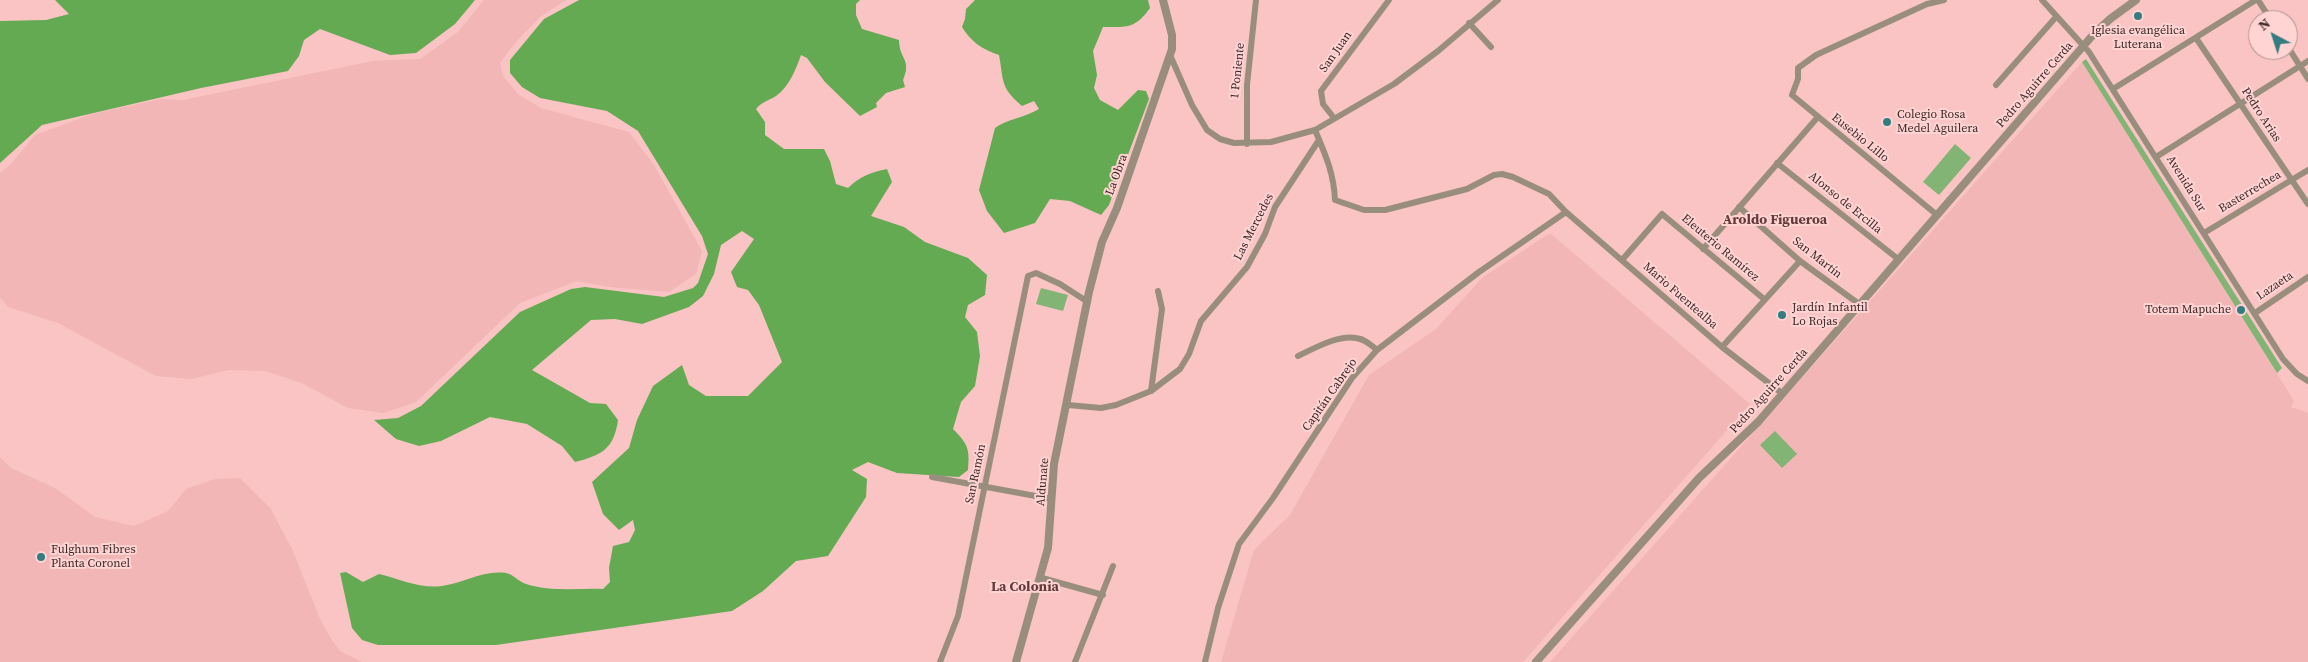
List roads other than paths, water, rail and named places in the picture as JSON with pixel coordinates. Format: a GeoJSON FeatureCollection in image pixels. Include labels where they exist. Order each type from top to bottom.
{"type":"FeatureCollection","features":[{"type":"Feature","properties":{"kind":"street","name":"La Obra"},"geometry":{"type":"LineString","coordinates":[[1088,302],[1102,242],[1117,208],[1170,55],[1172,36],[1163,0]]}},
{"type":"Feature","properties":{"kind":"street","name":"1 Poniente"},"geometry":{"type":"LineString","coordinates":[[1246,144],[1247,85],[1256,0]]}},
{"type":"Feature","properties":{"kind":"street","name":"San Juan"},"geometry":{"type":"LineString","coordinates":[[1334,118],[1323,104],[1321,91],[1388,0]]}},
{"type":"Feature","properties":{"kind":"street"},"geometry":{"type":"LineString","coordinates":[[1170,55],[1196,114],[1207,130],[1220,139],[1246,144],[1270,142],[1315,130],[1410,73],[1498,0]]}},
{"type":"Feature","properties":{"kind":"street","name":"Eusebio Lillo"},"geometry":{"type":"LineString","coordinates":[[1937,215],[1817,118],[1792,95],[1798,79],[1798,68],[1816,56],[1927,4],[1944,0]]}},
{"type":"Feature","properties":{"kind":"street","name":"Avenida Sur"},"geometry":{"type":"LineString","coordinates":[[2042,0],[2084,45],[2286,364],[2308,381]]}},
{"type":"Feature","properties":{"kind":"street","name":"Pedro Aguirre Cerda"},"geometry":{"type":"LineString","coordinates":[[1536,662],[1676,504],[1758,422],[1783,394],[2084,45],[2106,22],[2136,0]]}},
{"type":"Feature","properties":{"kind":"street"},"geometry":{"type":"LineString","coordinates":[[2113,89],[2257,0]]}},
{"type":"Feature","properties":{"kind":"street"},"geometry":{"type":"LineString","coordinates":[[1996,85],[2056,17]]}},
{"type":"Feature","properties":{"kind":"street"},"geometry":{"type":"LineString","coordinates":[[1469,23],[1491,47]]}},
{"type":"Feature","properties":{"kind":"street","name":"Pedro Arias"},"geometry":{"type":"LineString","coordinates":[[2196,38],[2308,204]]}},
{"type":"Feature","properties":{"kind":"street"},"geometry":{"type":"LineString","coordinates":[[2296,60],[2308,79]]}},
{"type":"Feature","properties":{"kind":"street"},"geometry":{"type":"LineString","coordinates":[[2156,157],[2308,61]]}},
{"type":"Feature","properties":{"kind":"street"},"geometry":{"type":"LineString","coordinates":[[1703,250],[1817,118]]}},
{"type":"Feature","properties":{"kind":"street"},"geometry":{"type":"LineString","coordinates":[[1315,130],[1319,140]]}},
{"type":"Feature","properties":{"kind":"street","name":"Mario Fuentealba"},"geometry":{"type":"LineString","coordinates":[[1319,140],[1328,158],[1336,200],[1364,210],[1386,210],[1468,189],[1502,174],[1513,177],[1549,194],[1566,212],[1722,347],[1783,394]]}},
{"type":"Feature","properties":{"kind":"street","name":"Las Mercedes"},"geometry":{"type":"LineString","coordinates":[[1068,405],[1102,408],[1151,391],[1173,376],[1185,362],[1201,321],[1247,267],[1265,234],[1275,207],[1319,140]]}},
{"type":"Feature","properties":{"kind":"street","name":"Alonso de Ercilla"},"geometry":{"type":"LineString","coordinates":[[1778,163],[1898,260]]}},
{"type":"Feature","properties":{"kind":"street","name":"Basterrechea"},"geometry":{"type":"LineString","coordinates":[[2204,233],[2308,170]]}},
{"type":"Feature","properties":{"kind":"street","name":"San Martín"},"geometry":{"type":"LineString","coordinates":[[1740,207],[1800,261],[1859,304]]}},
{"type":"Feature","properties":{"kind":"street","name":"Capitán Cabrejo"},"geometry":{"type":"LineString","coordinates":[[1204,662],[1218,608],[1239,544],[1273,498],[1352,378],[1377,350],[1479,272],[1566,212]]}},
{"type":"Feature","properties":{"kind":"street","name":"Eleuterio Ramírez"},"geometry":{"type":"LineString","coordinates":[[1622,260],[1662,214],[1764,299]]}},
{"type":"Feature","properties":{"kind":"street"},"geometry":{"type":"LineString","coordinates":[[1722,347],[1800,261]]}},
{"type":"Feature","properties":{"kind":"street","name":"San Ramón"},"geometry":{"type":"LineString","coordinates":[[940,662],[958,616],[1028,276],[1036,272],[1060,284],[1088,302]]}},
{"type":"Feature","properties":{"kind":"street","name":"Lazaeta"},"geometry":{"type":"LineString","coordinates":[[2255,313],[2308,277]]}},
{"type":"Feature","properties":{"kind":"street"},"geometry":{"type":"LineString","coordinates":[[1151,391],[1162,308],[1158,292]]}},
{"type":"Feature","properties":{"kind":"street","name":"Aldunate"},"geometry":{"type":"LineString","coordinates":[[1016,662],[1042,578],[1048,548],[1054,464],[1068,405],[1088,302]]}},
{"type":"Feature","properties":{"kind":"street"},"geometry":{"type":"LineString","coordinates":[[1298,356],[1334,341],[1356,338],[1367,342],[1377,350]]}},
{"type":"Feature","properties":{"kind":"street"},"geometry":{"type":"LineString","coordinates":[[932,477],[1052,499]]}},
{"type":"Feature","properties":{"kind":"street"},"geometry":{"type":"LineString","coordinates":[[1075,662],[1113,566]]}},
{"type":"Feature","properties":{"kind":"street"},"geometry":{"type":"LineString","coordinates":[[1042,578],[1103,595]]}},
{"type":"Feature","properties":{"kind":"place","name":"Iglesia evangélica Luterana"},"geometry":{"type":"Point","coordinates":[2138,16]}},
{"type":"Feature","properties":{"kind":"place","name":"Colegio Rosa Medel Aguilera"},"geometry":{"type":"Point","coordinates":[1887,122]}},
{"type":"Feature","properties":{"kind":"place","name":"Totem Mapuche"},"geometry":{"type":"Point","coordinates":[2241,310]}},
{"type":"Feature","properties":{"kind":"place","name":"Jardín Infantil Lo Rojas"},"geometry":{"type":"Point","coordinates":[1782,315]}},
{"type":"Feature","properties":{"kind":"place","name":"Fulghum Fibres Planta Coronel"},"geometry":{"type":"Point","coordinates":[41,557]}},
{"type":"Feature","properties":{"kind":"district","name":"Aroldo Figueroa"},"geometry":{"type":"Point","coordinates":[1775,220]}},
{"type":"Feature","properties":{"kind":"district","name":"La Colonia"},"geometry":{"type":"Point","coordinates":[1025,587]}}]}
